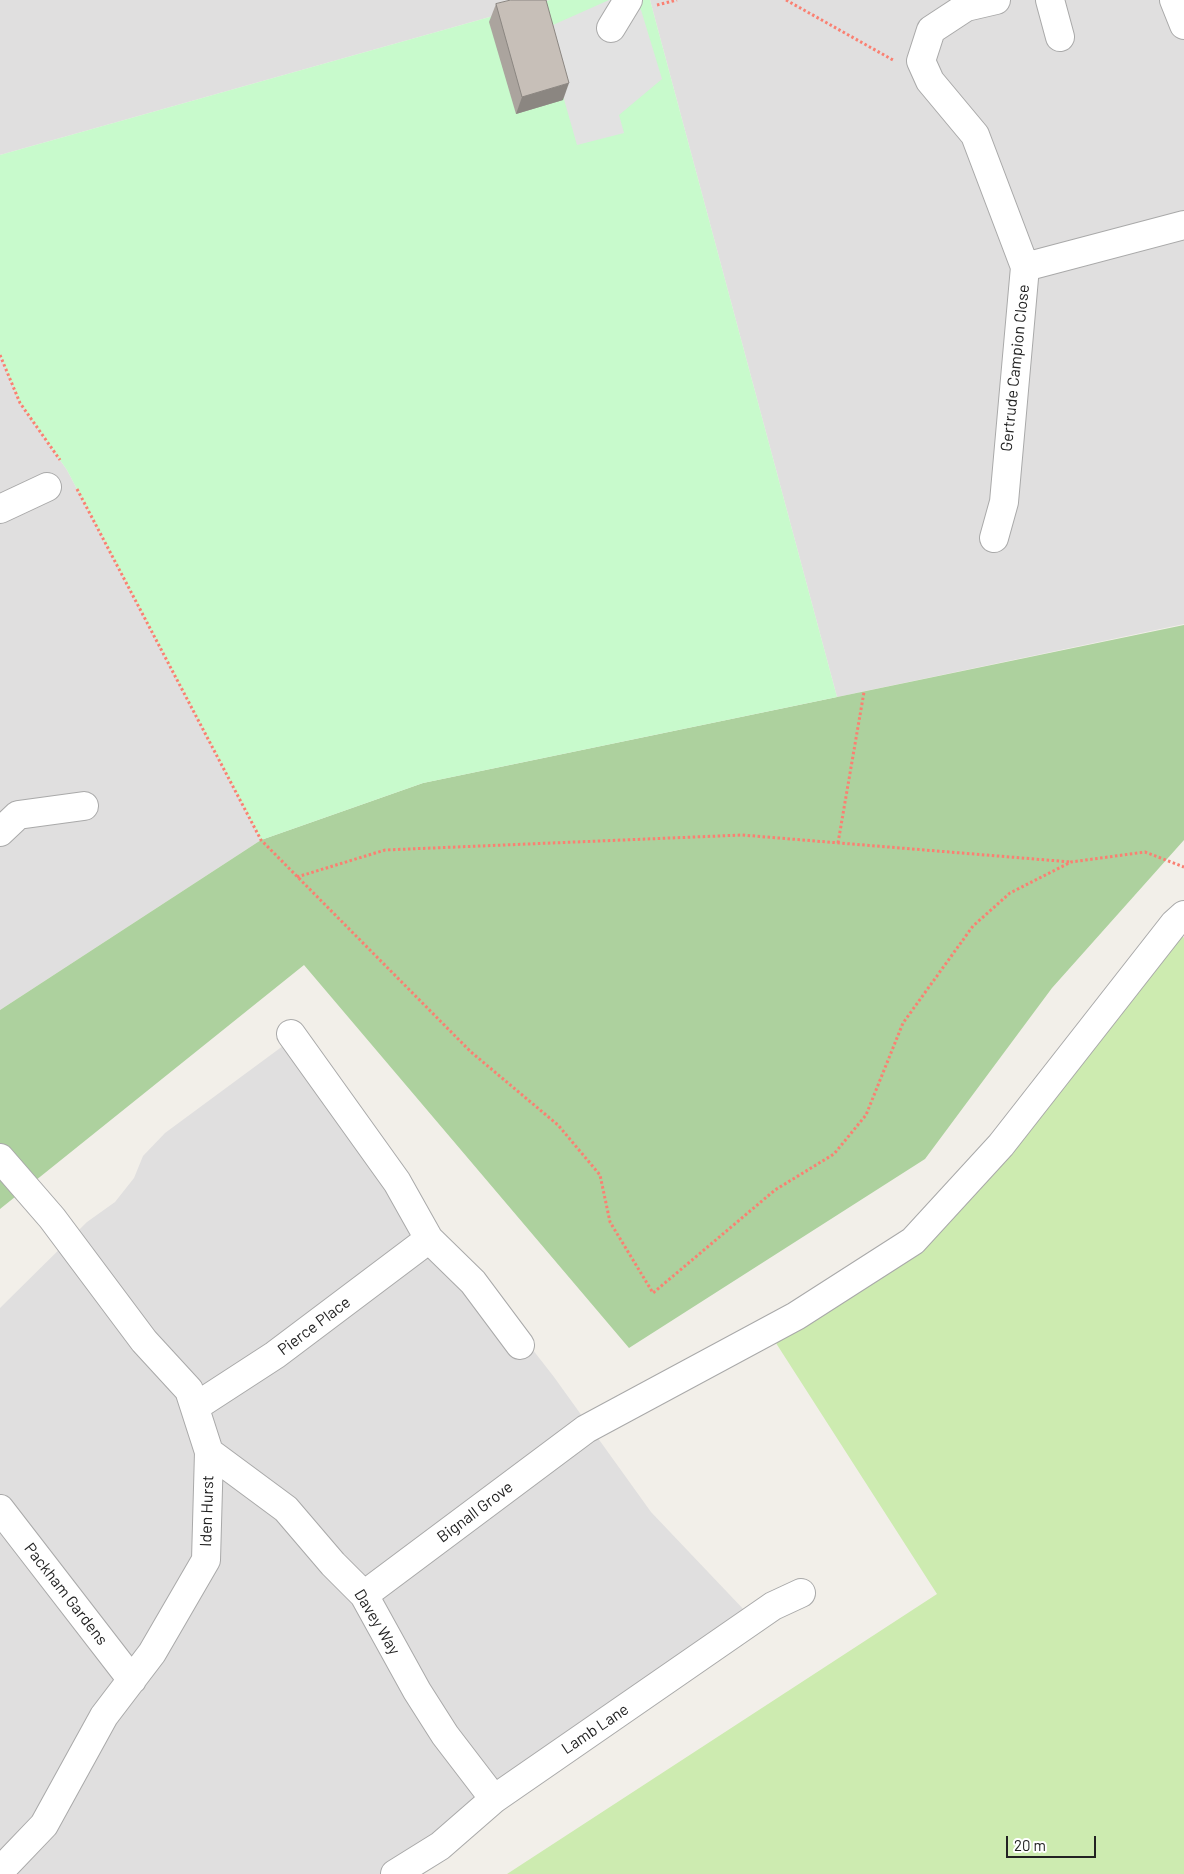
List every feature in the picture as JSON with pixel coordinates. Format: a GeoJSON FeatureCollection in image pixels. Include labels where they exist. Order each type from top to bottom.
{"type":"FeatureCollection","features":[{"type":"Feature","properties":{"kind":"street"},"geometry":{"type":"LineString","coordinates":[[611,28],[628,0]]}},
{"type":"Feature","properties":{"kind":"street","name":"Gertrude Campion Close"},"geometry":{"type":"LineString","coordinates":[[994,538],[1004,502],[1005,470],[1025,267],[975,135],[930,81],[921,61],[931,30],[966,7],[996,0]]}},
{"type":"Feature","properties":{"kind":"street"},"geometry":{"type":"LineString","coordinates":[[1050,0],[1060,36]]}},
{"type":"Feature","properties":{"kind":"street"},"geometry":{"type":"LineString","coordinates":[[1174,0],[1184,25]]}},
{"type":"Feature","properties":{"kind":"street","name":"Gertrude Campion Close"},"geometry":{"type":"LineString","coordinates":[[1025,267],[1184,225]]}},
{"type":"Feature","properties":{"kind":"street"},"geometry":{"type":"LineString","coordinates":[[0,509],[47,487]]}},
{"type":"Feature","properties":{"kind":"street"},"geometry":{"type":"LineString","coordinates":[[0,832],[18,815],[84,806]]}},
{"type":"Feature","properties":{"kind":"street","name":"Bignall Grove"},"geometry":{"type":"LineString","coordinates":[[364,1595],[586,1429],[796,1316],[912,1241],[1001,1144],[1174,924],[1184,915]]}},
{"type":"Feature","properties":{"kind":"street"},"geometry":{"type":"LineString","coordinates":[[291,1034],[397,1182],[429,1239],[473,1282],[520,1345]]}},
{"type":"Feature","properties":{"kind":"street","name":"Iden Hurst"},"geometry":{"type":"LineString","coordinates":[[0,1158],[52,1218],[144,1341],[189,1390],[209,1452],[206,1560],[152,1653],[104,1716],[44,1825],[0,1871]]}},
{"type":"Feature","properties":{"kind":"street","name":"Pierce Place"},"geometry":{"type":"LineString","coordinates":[[194,1407],[275,1355],[429,1239]]}},
{"type":"Feature","properties":{"kind":"street","name":"Davey Way"},"geometry":{"type":"LineString","coordinates":[[209,1452],[286,1509],[333,1564],[364,1595],[416,1691],[445,1735],[494,1799]]}},
{"type":"Feature","properties":{"kind":"street","name":"Packham Gardens"},"geometry":{"type":"LineString","coordinates":[[0,1509],[132,1680]]}},
{"type":"Feature","properties":{"kind":"street","name":"Lamb Lane"},"geometry":{"type":"LineString","coordinates":[[395,1874],[440,1846],[494,1799],[773,1606],[801,1593]]}},
{"type":"Feature","properties":{"kind":"path"},"geometry":{"type":"LineString","coordinates":[[650,0],[657,6],[677,0]]}},
{"type":"Feature","properties":{"kind":"path"},"geometry":{"type":"LineString","coordinates":[[786,0],[930,81]]}},
{"type":"Feature","properties":{"kind":"path"},"geometry":{"type":"LineString","coordinates":[[0,355],[20,403],[62,463]]}},
{"type":"Feature","properties":{"kind":"path"},"geometry":{"type":"LineString","coordinates":[[76,488],[261,840],[471,1052],[558,1125],[600,1175],[610,1222],[653,1293],[775,1190],[834,1154],[866,1115],[903,1023],[972,926],[1010,894],[1071,862]]}},
{"type":"Feature","properties":{"kind":"path"},"geometry":{"type":"LineString","coordinates":[[838,843],[864,692]]}},
{"type":"Feature","properties":{"kind":"path"},"geometry":{"type":"LineString","coordinates":[[297,877],[385,850],[742,835],[1071,862],[1145,852],[1184,867]]}},
{"type":"Feature","properties":{"kind":"shaded area"},"geometry":{"type":"Polygon","coordinates":[[[0,0],[550,0],[0,155],[0,0]]]}},
{"type":"Feature","properties":{"kind":"shaded area"},"geometry":{"type":"Polygon","coordinates":[[[609,0],[626,0],[641,10],[662,79],[619,115],[624,133],[577,145],[544,29],[609,0]]]}},
{"type":"Feature","properties":{"kind":"shaded area"},"geometry":{"type":"Polygon","coordinates":[[[650,0],[1184,0],[1184,624],[837,697],[650,0]]]}},
{"type":"Feature","properties":{"kind":"shaded area"},"geometry":{"type":"Polygon","coordinates":[[[0,355],[20,403],[67,470],[261,840],[0,1010],[0,355]]]}},
{"type":"Feature","properties":{"kind":"shaded area"},"geometry":{"type":"Polygon","coordinates":[[[291,1040],[554,1377],[651,1512],[747,1613],[381,1874],[0,1874],[0,1308],[87,1222],[115,1202],[134,1178],[143,1156],[165,1133],[291,1040]]]}},
{"type":"Feature","properties":{"kind":"green space"},"geometry":{"type":"Polygon","coordinates":[[[550,0],[650,0],[837,697],[423,783],[261,840],[67,470],[20,403],[0,355],[0,155],[550,0]]]}},
{"type":"Feature","properties":{"kind":"green space"},"geometry":{"type":"Polygon","coordinates":[[[1184,625],[1184,840],[1052,988],[925,1159],[629,1348],[304,965],[0,1209],[0,1010],[261,840],[423,783],[1184,625]]]}},
{"type":"Feature","properties":{"kind":"green space"},"geometry":{"type":"Polygon","coordinates":[[[1174,924],[1184,938],[1184,1874],[507,1874],[937,1594],[774,1340],[930,1222],[1174,924]]]}},
{"type":"Feature","properties":{"kind":"building"},"geometry":{"type":"Polygon","coordinates":[[[511,0],[546,0],[569,83],[522,97],[496,4],[511,0]]]}}]}
